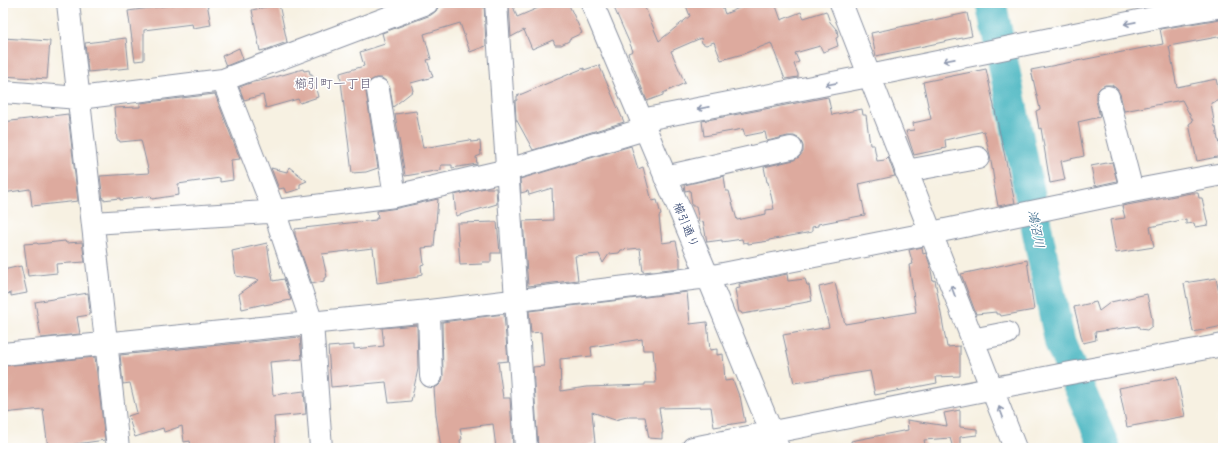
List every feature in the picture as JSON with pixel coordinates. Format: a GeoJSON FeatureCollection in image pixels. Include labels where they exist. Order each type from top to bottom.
{"type":"FeatureCollection","features":[{"type":"Feature","properties":{"kind":"street"},"geometry":{"type":"LineString","coordinates":[[68,3],[118,448]]}},
{"type":"Feature","properties":{"kind":"street"},"geometry":{"type":"LineString","coordinates":[[3,92],[79,98],[223,80],[427,3]]}},
{"type":"Feature","properties":{"kind":"street"},"geometry":{"type":"LineString","coordinates":[[496,3],[526,448]]}},
{"type":"Feature","properties":{"kind":"street","name":"櫛引通り"},"geometry":{"type":"LineString","coordinates":[[592,3],[775,440]]}},
{"type":"Feature","properties":{"kind":"street"},"geometry":{"type":"LineString","coordinates":[[841,3],[1015,448]]}},
{"type":"Feature","properties":{"kind":"street"},"geometry":{"type":"LineString","coordinates":[[93,223],[274,211],[396,196],[508,170],[643,124],[1017,46],[1157,10],[1223,6]]}},
{"type":"Feature","properties":{"kind":"street"},"geometry":{"type":"LineString","coordinates":[[223,80],[274,211],[312,323],[321,448]]}},
{"type":"Feature","properties":{"kind":"street"},"geometry":{"type":"LineString","coordinates":[[378,90],[396,196]]}},
{"type":"Feature","properties":{"kind":"street"},"geometry":{"type":"LineString","coordinates":[[1108,97],[1132,191]]}},
{"type":"Feature","properties":{"kind":"street"},"geometry":{"type":"LineString","coordinates":[[665,177],[791,148]]}},
{"type":"Feature","properties":{"kind":"street"},"geometry":{"type":"LineString","coordinates":[[906,170],[978,158]]}},
{"type":"Feature","properties":{"kind":"street"},"geometry":{"type":"LineString","coordinates":[[3,354],[429,311],[708,277],[1223,174]]}},
{"type":"Feature","properties":{"kind":"street"},"geometry":{"type":"LineString","coordinates":[[429,311],[431,376]]}},
{"type":"Feature","properties":{"kind":"street"},"geometry":{"type":"LineString","coordinates":[[972,340],[1007,333]]}},
{"type":"Feature","properties":{"kind":"street"},"geometry":{"type":"LineString","coordinates":[[693,448],[775,440],[992,389],[1223,345]]}},
{"type":"Feature","properties":{"kind":"building"},"geometry":{"type":"Polygon","coordinates":[[[186,3],[207,3],[211,25],[193,28],[192,24],[144,30],[144,60],[135,61],[128,11],[186,3]]]}},
{"type":"Feature","properties":{"kind":"building"},"geometry":{"type":"Polygon","coordinates":[[[451,3],[484,3],[486,46],[470,52],[460,23],[424,34],[431,59],[427,60],[433,77],[411,83],[413,91],[393,107],[390,88],[387,82],[382,78],[376,78],[370,81],[366,86],[366,92],[378,168],[366,172],[352,173],[340,73],[364,66],[360,52],[385,44],[382,33],[431,15],[438,7],[451,3]]]}},
{"type":"Feature","properties":{"kind":"building"},"geometry":{"type":"Polygon","coordinates":[[[509,3],[512,3],[517,17],[550,3],[568,3],[582,33],[569,39],[569,41],[561,45],[555,45],[553,40],[532,49],[524,30],[511,37],[509,3]]]}},
{"type":"Feature","properties":{"kind":"building"},"geometry":{"type":"Polygon","coordinates":[[[612,3],[643,3],[659,41],[690,16],[685,3],[721,3],[725,14],[751,3],[775,3],[781,20],[801,12],[804,18],[826,11],[830,22],[837,30],[838,37],[836,38],[838,46],[823,52],[820,46],[795,53],[799,62],[794,64],[798,77],[785,79],[771,43],[743,54],[721,60],[714,42],[706,45],[702,43],[701,38],[671,51],[685,83],[663,93],[663,95],[647,101],[628,53],[633,51],[612,3]]]}},
{"type":"Feature","properties":{"kind":"building"},"geometry":{"type":"Polygon","coordinates":[[[279,4],[287,42],[260,51],[252,10],[279,4]]]}},
{"type":"Feature","properties":{"kind":"building"},"geometry":{"type":"Polygon","coordinates":[[[967,13],[972,36],[876,56],[871,33],[967,13]]]}},
{"type":"Feature","properties":{"kind":"building"},"geometry":{"type":"Polygon","coordinates":[[[1220,19],[1223,36],[1169,46],[1177,87],[1216,79],[1221,100],[1211,103],[1222,156],[1197,161],[1189,124],[1193,121],[1182,100],[1124,111],[1120,94],[1117,89],[1112,85],[1105,85],[1100,88],[1096,94],[1100,117],[1078,122],[1084,156],[1061,161],[1065,180],[1050,183],[1041,128],[1039,129],[1036,111],[1040,109],[1031,70],[1163,44],[1160,29],[1220,19]]]}},
{"type":"Feature","properties":{"kind":"building"},"geometry":{"type":"Polygon","coordinates":[[[3,38],[50,41],[47,79],[3,76],[3,38]]]}},
{"type":"Feature","properties":{"kind":"building"},"geometry":{"type":"Polygon","coordinates":[[[126,38],[129,68],[88,72],[85,43],[126,38]]]}},
{"type":"Feature","properties":{"kind":"building"},"geometry":{"type":"Polygon","coordinates":[[[239,48],[243,59],[226,66],[222,56],[239,48]]]}},
{"type":"Feature","properties":{"kind":"building"},"geometry":{"type":"Polygon","coordinates":[[[599,65],[624,122],[533,150],[516,119],[515,101],[517,100],[517,96],[584,68],[584,70],[599,65]]]}},
{"type":"Feature","properties":{"kind":"building"},"geometry":{"type":"Polygon","coordinates":[[[303,69],[304,71],[309,70],[310,74],[312,74],[318,97],[300,103],[298,99],[266,108],[263,95],[244,100],[239,87],[303,69]]]}},
{"type":"Feature","properties":{"kind":"building"},"geometry":{"type":"Polygon","coordinates":[[[986,69],[1015,203],[998,206],[990,155],[984,131],[945,140],[946,148],[914,155],[906,131],[914,130],[913,123],[931,119],[923,82],[986,69]]]}},
{"type":"Feature","properties":{"kind":"building"},"geometry":{"type":"Polygon","coordinates":[[[215,94],[240,159],[231,160],[233,180],[220,182],[220,178],[178,184],[179,195],[152,199],[151,196],[120,200],[120,198],[103,200],[100,176],[149,173],[141,140],[120,142],[117,140],[114,108],[140,107],[140,103],[215,94]]]}},
{"type":"Feature","properties":{"kind":"building"},"geometry":{"type":"Polygon","coordinates":[[[828,97],[832,115],[862,109],[863,115],[866,115],[870,145],[874,145],[877,161],[885,160],[888,157],[895,176],[859,184],[865,215],[818,224],[818,226],[812,227],[812,232],[769,241],[748,244],[748,242],[743,243],[742,239],[722,242],[722,240],[707,242],[703,221],[699,222],[696,206],[692,206],[690,190],[685,191],[684,185],[724,176],[726,191],[729,191],[737,220],[766,214],[766,210],[774,209],[764,167],[794,160],[803,152],[803,146],[800,139],[794,136],[767,141],[765,132],[745,136],[743,129],[704,136],[702,121],[828,97]]]}},
{"type":"Feature","properties":{"kind":"building"},"geometry":{"type":"Polygon","coordinates":[[[416,111],[423,148],[470,140],[471,142],[480,141],[481,155],[476,157],[477,164],[452,168],[452,165],[441,165],[441,170],[405,176],[395,114],[416,111]]]}},
{"type":"Feature","properties":{"kind":"building"},"geometry":{"type":"Polygon","coordinates":[[[68,114],[78,201],[32,206],[30,189],[3,193],[3,122],[68,114]]]}},
{"type":"Feature","properties":{"kind":"building"},"geometry":{"type":"Polygon","coordinates":[[[631,146],[638,169],[643,167],[652,201],[657,200],[661,215],[659,216],[662,243],[676,241],[680,259],[680,268],[643,272],[640,248],[621,250],[619,253],[609,254],[603,263],[599,254],[575,256],[578,280],[528,286],[523,221],[553,220],[552,188],[529,195],[528,191],[521,193],[520,179],[631,146]]]}},
{"type":"Feature","properties":{"kind":"building"},"geometry":{"type":"Polygon","coordinates":[[[1112,162],[1117,181],[1095,186],[1091,166],[1112,162]]]}},
{"type":"Feature","properties":{"kind":"building"},"geometry":{"type":"Polygon","coordinates":[[[289,167],[307,181],[300,184],[300,189],[286,193],[284,188],[279,189],[271,168],[287,172],[289,167]]]}},
{"type":"Feature","properties":{"kind":"building"},"geometry":{"type":"Polygon","coordinates":[[[485,188],[496,188],[497,204],[456,216],[454,195],[485,188]]]}},
{"type":"Feature","properties":{"kind":"building"},"geometry":{"type":"Polygon","coordinates":[[[1198,193],[1199,198],[1202,198],[1208,225],[1195,227],[1194,223],[1186,224],[1186,219],[1150,227],[1154,247],[1116,253],[1110,220],[1125,218],[1122,206],[1198,193]]]}},
{"type":"Feature","properties":{"kind":"building"},"geometry":{"type":"Polygon","coordinates":[[[438,199],[434,247],[422,248],[424,264],[421,265],[422,274],[418,275],[418,277],[377,283],[373,248],[322,254],[327,277],[324,278],[324,281],[312,284],[295,235],[295,229],[376,220],[376,218],[378,218],[377,211],[438,199]]]}},
{"type":"Feature","properties":{"kind":"building"},"geometry":{"type":"Polygon","coordinates":[[[497,222],[500,253],[491,253],[491,262],[460,265],[457,223],[497,222]]]}},
{"type":"Feature","properties":{"kind":"building"},"geometry":{"type":"Polygon","coordinates":[[[65,241],[66,243],[82,242],[85,262],[56,264],[57,273],[28,276],[24,244],[65,241]]]}},
{"type":"Feature","properties":{"kind":"building"},"geometry":{"type":"Polygon","coordinates":[[[267,243],[273,281],[284,279],[291,300],[242,309],[239,294],[259,280],[236,276],[232,251],[267,243]]]}},
{"type":"Feature","properties":{"kind":"building"},"geometry":{"type":"Polygon","coordinates":[[[922,247],[923,254],[926,253],[930,265],[933,281],[935,280],[947,347],[960,346],[960,376],[936,377],[937,383],[875,395],[870,371],[794,383],[783,335],[829,327],[819,287],[835,283],[845,324],[916,312],[909,265],[913,264],[909,250],[922,247]]]}},
{"type":"Feature","properties":{"kind":"building"},"geometry":{"type":"Polygon","coordinates":[[[1027,260],[1034,310],[1001,316],[1000,314],[996,314],[996,312],[976,314],[961,274],[1027,260]]]}},
{"type":"Feature","properties":{"kind":"building"},"geometry":{"type":"Polygon","coordinates":[[[21,266],[27,293],[11,296],[11,293],[3,295],[3,270],[21,266]]]}},
{"type":"Feature","properties":{"kind":"building"},"geometry":{"type":"Polygon","coordinates":[[[787,274],[788,281],[805,279],[807,285],[809,285],[812,301],[742,314],[739,312],[735,289],[740,288],[739,284],[787,274]]]}},
{"type":"Feature","properties":{"kind":"building"},"geometry":{"type":"Polygon","coordinates":[[[1216,278],[1223,313],[1223,326],[1193,332],[1184,283],[1216,278]]]}},
{"type":"Feature","properties":{"kind":"building"},"geometry":{"type":"Polygon","coordinates":[[[687,292],[690,324],[707,322],[710,350],[717,349],[717,355],[723,354],[725,381],[733,380],[740,396],[745,422],[714,427],[711,407],[659,408],[663,433],[662,439],[649,438],[645,417],[627,417],[615,420],[592,412],[595,443],[587,446],[572,448],[538,448],[533,367],[544,366],[541,332],[531,333],[529,311],[687,292]],[[642,339],[591,347],[592,356],[560,359],[561,391],[586,387],[645,385],[645,383],[656,383],[653,350],[643,350],[642,339]]]}},
{"type":"Feature","properties":{"kind":"building"},"geometry":{"type":"Polygon","coordinates":[[[88,293],[89,315],[77,317],[80,334],[41,338],[35,302],[88,293]]]}},
{"type":"Feature","properties":{"kind":"building"},"geometry":{"type":"Polygon","coordinates":[[[1147,294],[1152,326],[1147,330],[1140,329],[1138,326],[1095,332],[1096,340],[1083,343],[1074,307],[1096,302],[1099,311],[1111,302],[1147,294]]]}},
{"type":"Feature","properties":{"kind":"building"},"geometry":{"type":"Polygon","coordinates":[[[504,314],[508,361],[498,362],[503,398],[510,398],[513,448],[496,448],[493,424],[460,428],[462,439],[460,440],[461,448],[441,448],[434,388],[442,382],[443,376],[442,322],[504,314]]]}},
{"type":"Feature","properties":{"kind":"building"},"geometry":{"type":"Polygon","coordinates":[[[417,325],[418,369],[411,401],[389,403],[386,382],[331,387],[328,347],[354,345],[354,349],[384,346],[382,328],[417,325]]]}},
{"type":"Feature","properties":{"kind":"building"},"geometry":{"type":"Polygon","coordinates":[[[300,337],[302,359],[270,362],[273,395],[304,391],[306,414],[274,417],[276,448],[215,448],[215,445],[191,447],[190,441],[184,442],[182,426],[164,432],[163,428],[135,437],[128,416],[137,413],[130,383],[123,384],[120,355],[300,337]]]}},
{"type":"Feature","properties":{"kind":"building"},"geometry":{"type":"Polygon","coordinates":[[[95,357],[105,440],[48,448],[43,409],[3,413],[3,366],[95,357]]]}},
{"type":"Feature","properties":{"kind":"building"},"geometry":{"type":"Polygon","coordinates":[[[1177,377],[1185,416],[1127,427],[1119,388],[1177,377]]]}},
{"type":"Feature","properties":{"kind":"building"},"geometry":{"type":"Polygon","coordinates":[[[960,410],[960,427],[977,429],[977,435],[960,437],[960,448],[953,448],[950,438],[924,440],[926,448],[852,448],[851,441],[908,430],[907,420],[947,426],[944,413],[960,410]]]}},
{"type":"Feature","properties":{"kind":"waterway","name":"鴻沼川"},"geometry":{"type":"LineString","coordinates":[[991,3],[1060,343],[1105,448]]}},
{"type":"Feature","properties":{"kind":"district","name":"櫛引町一丁目"},"geometry":{"type":"Point","coordinates":[333,83]}}]}
